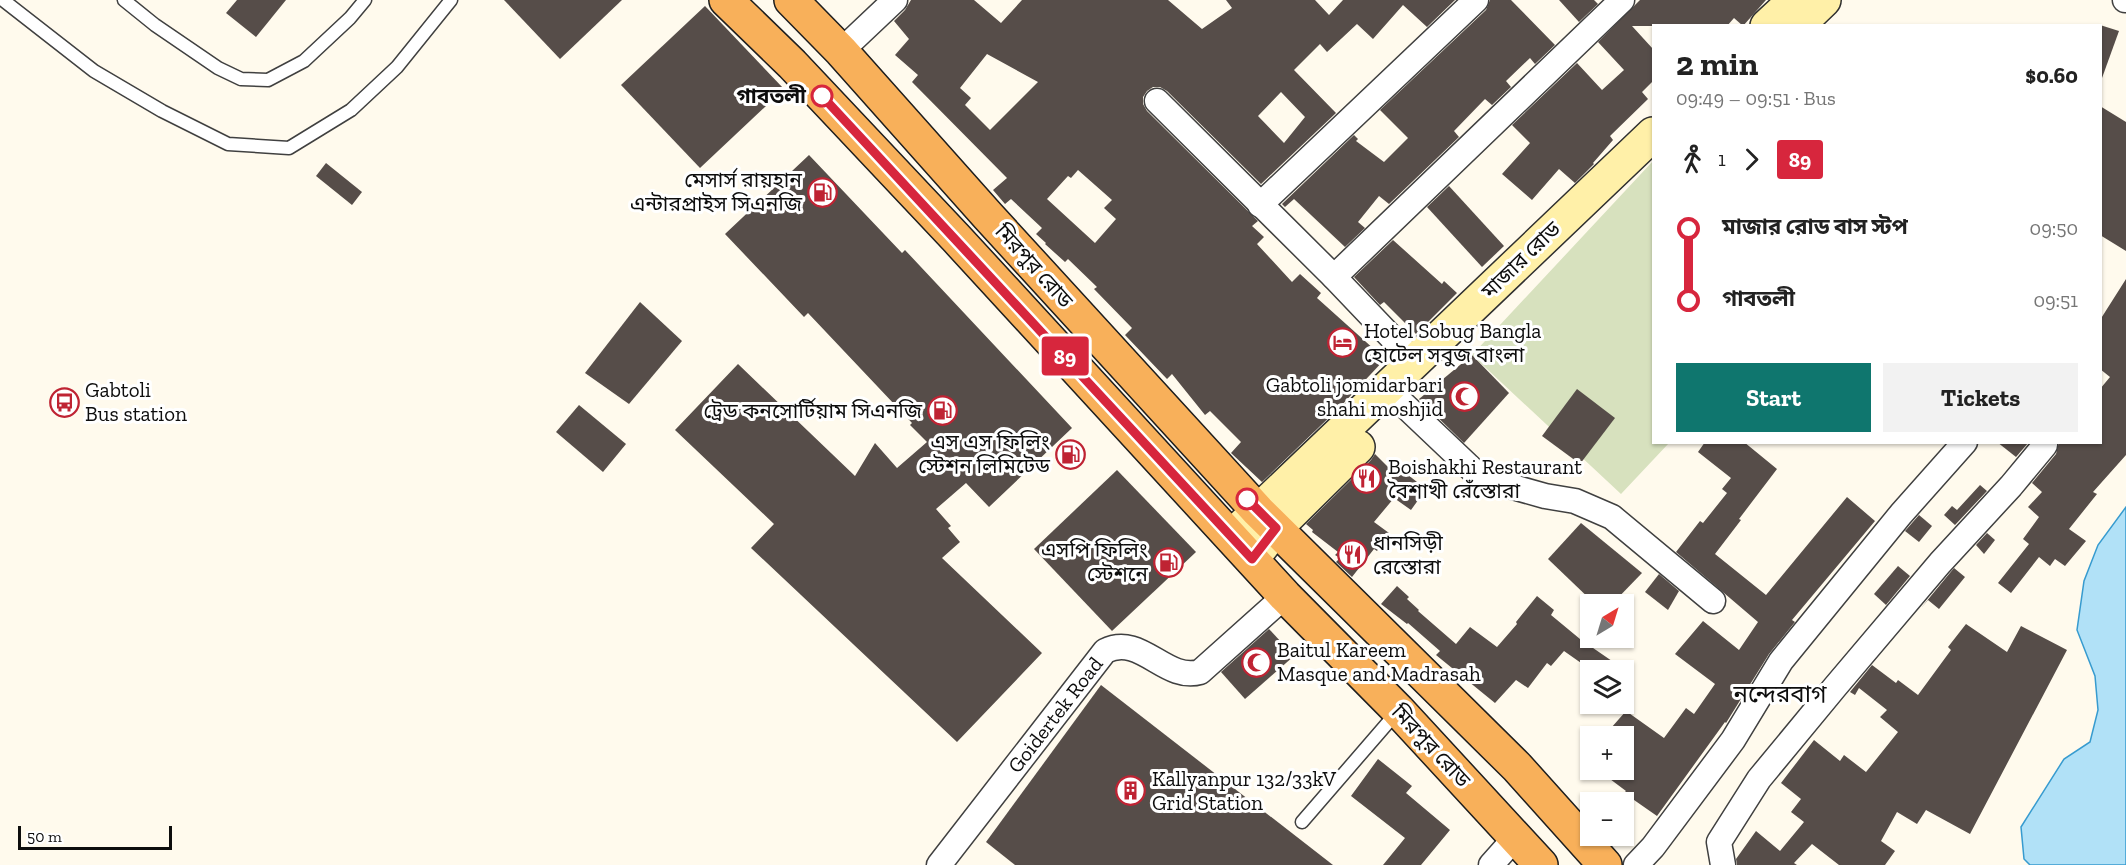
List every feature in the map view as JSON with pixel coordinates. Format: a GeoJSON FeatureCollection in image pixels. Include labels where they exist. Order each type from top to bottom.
{"type":"FeatureCollection","features":[{"type":"Feature","properties":{"kind":"highway","name":"মিরপুর রোড"},"geometry":{"type":"LineString","coordinates":[[726,0],[800,72],[1285,596],[1398,710],[1541,865]]}},
{"type":"Feature","properties":{"kind":"highway","name":"মিরপুর রোড"},"geometry":{"type":"LineString","coordinates":[[791,0],[841,51],[988,216],[1267,519],[1517,767],[1605,865]]}},
{"type":"Feature","properties":{"kind":"main road"},"geometry":{"type":"LineString","coordinates":[[1769,24],[1795,0]]}},
{"type":"Feature","properties":{"kind":"main road"},"geometry":{"type":"LineString","coordinates":[[1799,24],[1824,0]]}},
{"type":"Feature","properties":{"kind":"main road","name":"মাজার রোড"},"geometry":{"type":"LineString","coordinates":[[1242,548],[1415,362],[1652,135]]}},
{"type":"Feature","properties":{"kind":"main road","name":"মাজার রোড"},"geometry":{"type":"LineString","coordinates":[[1267,519],[1402,403],[1652,163]]}},
{"type":"Feature","properties":{"kind":"street"},"geometry":{"type":"LineString","coordinates":[[841,51],[895,0]]}},
{"type":"Feature","properties":{"kind":"street"},"geometry":{"type":"LineString","coordinates":[[1260,205],[1476,0]]}},
{"type":"Feature","properties":{"kind":"street"},"geometry":{"type":"LineString","coordinates":[[1334,277],[1622,0]]}},
{"type":"Feature","properties":{"kind":"street"},"geometry":{"type":"LineString","coordinates":[[1157,101],[1334,277],[1415,362]]}},
{"type":"Feature","properties":{"kind":"street"},"geometry":{"type":"LineString","coordinates":[[1402,403],[1481,478],[1545,496],[1575,501],[1612,517],[1713,601]]}},
{"type":"Feature","properties":{"kind":"street"},"geometry":{"type":"LineString","coordinates":[[1636,865],[1653,847],[1733,740],[1781,660],[1901,514],[1963,444]]}},
{"type":"Feature","properties":{"kind":"street"},"geometry":{"type":"LineString","coordinates":[[1723,865],[1719,842],[1759,779],[1940,563],[2011,486],[2045,445]]}},
{"type":"Feature","properties":{"kind":"street","name":"Goidertek Road"},"geometry":{"type":"LineString","coordinates":[[939,865],[1105,651],[1115,646],[1129,647],[1180,672],[1190,675],[1200,672],[1285,596]]}},
{"type":"Feature","properties":{"kind":"street"},"geometry":{"type":"LineString","coordinates":[[1491,865],[1515,838]]}},
{"type":"Feature","properties":{"kind":"lane"},"geometry":{"type":"LineString","coordinates":[[3,0],[94,72],[162,111],[228,144],[290,148],[351,110],[397,66],[451,0]]}},
{"type":"Feature","properties":{"kind":"lane"},"geometry":{"type":"LineString","coordinates":[[124,0],[155,25],[218,68],[241,79],[268,80],[304,61],[350,18],[365,0]]}},
{"type":"Feature","properties":{"kind":"lane"},"geometry":{"type":"LineString","coordinates":[[1302,822],[1398,710]]}},
{"type":"Feature","properties":{"kind":"green space"},"geometry":{"type":"Polygon","coordinates":[[[1652,162],[1652,444],[1668,444],[1621,494],[1472,355],[1652,162]]]}},
{"type":"Feature","properties":{"kind":"water"},"geometry":{"type":"Polygon","coordinates":[[[2126,507],[2126,865],[2030,865],[2024,859],[2021,827],[2064,759],[2090,742],[2098,710],[2095,676],[2077,630],[2084,581],[2098,545],[2126,507]]]}},
{"type":"Feature","properties":{"kind":"building"},"geometry":{"type":"Polygon","coordinates":[[[237,0],[286,0],[256,37],[226,13],[237,0]]]}},
{"type":"Feature","properties":{"kind":"building"},"geometry":{"type":"Polygon","coordinates":[[[504,0],[622,0],[560,59],[504,0]]]}},
{"type":"Feature","properties":{"kind":"building"},"geometry":{"type":"Polygon","coordinates":[[[911,0],[974,0],[1001,23],[1022,0],[1168,0],[1202,29],[1232,8],[1226,0],[1315,0],[1329,15],[1343,0],[1455,0],[1427,27],[1403,5],[1373,39],[1357,24],[1327,52],[1320,44],[1294,70],[1336,113],[1261,184],[1167,91],[1160,87],[1153,87],[1143,97],[1143,104],[1147,111],[1258,221],[1252,226],[1264,237],[1257,244],[1292,282],[1300,274],[1321,293],[1317,298],[1385,359],[1340,407],[1262,482],[1231,453],[1241,442],[1210,411],[1205,415],[1172,374],[1167,379],[1125,335],[1132,328],[1094,289],[1097,287],[1068,259],[1065,262],[1045,244],[1036,234],[1042,228],[1011,199],[1005,204],[993,190],[1007,178],[912,82],[918,75],[895,55],[909,39],[894,21],[911,0]],[[987,54],[960,88],[971,98],[965,105],[990,130],[1038,82],[987,54]],[[1281,92],[1258,116],[1284,143],[1305,117],[1281,92]],[[1078,170],[1071,178],[1068,176],[1047,199],[1095,243],[1116,219],[1104,208],[1112,200],[1078,170]]]}},
{"type":"Feature","properties":{"kind":"building"},"geometry":{"type":"Polygon","coordinates":[[[1490,0],[1511,0],[1555,45],[1535,64],[1530,58],[1506,81],[1511,87],[1492,105],[1485,99],[1454,131],[1459,137],[1389,204],[1379,196],[1358,222],[1365,228],[1345,247],[1294,199],[1285,207],[1282,204],[1354,135],[1358,139],[1356,141],[1384,162],[1408,138],[1380,110],[1486,10],[1490,0]]]}},
{"type":"Feature","properties":{"kind":"building"},"geometry":{"type":"Polygon","coordinates":[[[1559,0],[1594,0],[1598,4],[1579,22],[1559,0]]]}},
{"type":"Feature","properties":{"kind":"building"},"geometry":{"type":"Polygon","coordinates":[[[1640,0],[1766,0],[1745,24],[1741,24],[1734,18],[1729,24],[1632,26],[1652,48],[1652,82],[1642,92],[1648,99],[1610,136],[1613,140],[1575,183],[1559,169],[1532,200],[1502,174],[1530,143],[1512,125],[1577,63],[1602,90],[1624,70],[1598,42],[1640,0]]]}},
{"type":"Feature","properties":{"kind":"building"},"geometry":{"type":"Polygon","coordinates":[[[705,6],[784,89],[700,168],[621,85],[705,6]]]}},
{"type":"Feature","properties":{"kind":"building"},"geometry":{"type":"Polygon","coordinates":[[[2102,26],[2119,31],[2102,78],[2102,26]]]}},
{"type":"Feature","properties":{"kind":"building"},"geometry":{"type":"Polygon","coordinates":[[[2102,107],[2126,122],[2126,251],[2102,236],[2102,107]]]}},
{"type":"Feature","properties":{"kind":"building"},"geometry":{"type":"Polygon","coordinates":[[[809,155],[902,253],[905,250],[1072,428],[989,507],[966,483],[936,509],[951,526],[948,528],[960,542],[942,558],[1042,653],[957,742],[751,548],[774,524],[675,430],[738,364],[855,476],[875,443],[897,468],[927,442],[910,425],[912,423],[808,313],[804,317],[725,234],[809,155]]]}},
{"type":"Feature","properties":{"kind":"building"},"geometry":{"type":"Polygon","coordinates":[[[326,163],[362,192],[352,205],[316,176],[326,163]]]}},
{"type":"Feature","properties":{"kind":"building"},"geometry":{"type":"Polygon","coordinates":[[[1449,186],[1504,246],[1482,267],[1427,207],[1449,186]]]}},
{"type":"Feature","properties":{"kind":"building"},"geometry":{"type":"Polygon","coordinates":[[[1393,240],[1442,284],[1444,281],[1457,293],[1416,334],[1384,302],[1380,305],[1354,277],[1393,240]]]}},
{"type":"Feature","properties":{"kind":"building"},"geometry":{"type":"Polygon","coordinates":[[[2126,279],[2126,455],[2093,492],[2097,494],[2069,529],[2086,541],[2065,566],[2055,559],[2050,566],[2039,557],[2011,593],[1998,583],[2029,544],[2023,539],[2039,517],[2028,507],[2042,492],[2032,483],[2056,454],[2058,444],[2102,444],[2102,387],[2110,377],[2102,371],[2102,317],[2126,279]]]}},
{"type":"Feature","properties":{"kind":"building"},"geometry":{"type":"Polygon","coordinates":[[[640,302],[682,341],[629,404],[585,373],[640,302]]]}},
{"type":"Feature","properties":{"kind":"building","name":"Gabtoli jomidarbari shahi moshjid"},"geometry":{"type":"Polygon","coordinates":[[[1472,355],[1509,393],[1464,443],[1419,399],[1472,355]]]}},
{"type":"Feature","properties":{"kind":"building"},"geometry":{"type":"Polygon","coordinates":[[[1577,389],[1615,418],[1580,464],[1542,436],[1577,389]]]}},
{"type":"Feature","properties":{"kind":"building"},"geometry":{"type":"Polygon","coordinates":[[[579,405],[626,444],[603,472],[556,432],[579,405]]]}},
{"type":"Feature","properties":{"kind":"building"},"geometry":{"type":"Polygon","coordinates":[[[1704,444],[1746,444],[1777,469],[1715,554],[1766,595],[1847,497],[1875,521],[1792,620],[1795,622],[1769,654],[1726,723],[1657,816],[1634,800],[1634,792],[1625,792],[1611,780],[1634,780],[1634,726],[1613,726],[1623,714],[1630,714],[1664,738],[1686,708],[1694,714],[1715,684],[1675,654],[1703,621],[1739,650],[1758,622],[1676,552],[1700,521],[1703,523],[1727,493],[1722,489],[1731,478],[1698,452],[1704,444]]]}},
{"type":"Feature","properties":{"kind":"building"},"geometry":{"type":"Polygon","coordinates":[[[2000,444],[2027,444],[2016,457],[2000,444]]]}},
{"type":"Feature","properties":{"kind":"building"},"geometry":{"type":"Polygon","coordinates":[[[1375,454],[1398,477],[1403,471],[1426,489],[1411,510],[1394,498],[1374,522],[1389,533],[1377,551],[1374,549],[1352,577],[1336,562],[1340,558],[1335,555],[1338,552],[1312,532],[1313,530],[1306,524],[1375,454]]]}},
{"type":"Feature","properties":{"kind":"building"},"geometry":{"type":"Polygon","coordinates":[[[1117,470],[1196,552],[1112,631],[1034,549],[1117,470]]]}},
{"type":"Feature","properties":{"kind":"building"},"geometry":{"type":"Polygon","coordinates":[[[1980,485],[1987,491],[1955,525],[1944,515],[1952,506],[1957,510],[1980,485]]]}},
{"type":"Feature","properties":{"kind":"building"},"geometry":{"type":"Polygon","coordinates":[[[1919,515],[1932,526],[1919,542],[1905,531],[1919,515]]]}},
{"type":"Feature","properties":{"kind":"building"},"geometry":{"type":"Polygon","coordinates":[[[1581,523],[1642,573],[1622,594],[1585,594],[1548,559],[1581,523]]]}},
{"type":"Feature","properties":{"kind":"building"},"geometry":{"type":"Polygon","coordinates":[[[1987,533],[1995,540],[1984,554],[1976,545],[1987,533]]]}},
{"type":"Feature","properties":{"kind":"building"},"geometry":{"type":"Polygon","coordinates":[[[1898,566],[1910,576],[1886,605],[1874,594],[1898,566]]]}},
{"type":"Feature","properties":{"kind":"building"},"geometry":{"type":"Polygon","coordinates":[[[1954,568],[1965,577],[1939,609],[1928,600],[1921,608],[1954,568]]]}},
{"type":"Feature","properties":{"kind":"building"},"geometry":{"type":"Polygon","coordinates":[[[1659,574],[1679,591],[1668,610],[1645,592],[1659,574]]]}},
{"type":"Feature","properties":{"kind":"building"},"geometry":{"type":"Polygon","coordinates":[[[1397,586],[1409,597],[1407,599],[1418,611],[1456,644],[1470,627],[1497,647],[1537,596],[1554,610],[1551,615],[1580,639],[1580,648],[1593,648],[1610,660],[1580,660],[1580,662],[1564,651],[1551,666],[1547,663],[1528,688],[1516,680],[1495,703],[1436,655],[1440,651],[1408,623],[1381,604],[1397,586]]]}},
{"type":"Feature","properties":{"kind":"building"},"geometry":{"type":"Polygon","coordinates":[[[1966,624],[2007,652],[2021,626],[2067,650],[1970,834],[1926,810],[1917,824],[1897,812],[1881,841],[1895,851],[1885,865],[1839,865],[1812,844],[1794,863],[1797,865],[1737,865],[1736,859],[1756,831],[1780,851],[1804,822],[1791,812],[1801,799],[1781,783],[1814,740],[1840,761],[1844,755],[1866,772],[1898,732],[1880,717],[1887,710],[1859,688],[1855,695],[1850,692],[1872,665],[1896,683],[1898,680],[1918,695],[1951,650],[1948,647],[1966,624]]]}},
{"type":"Feature","properties":{"kind":"building","name":"Baitul Kareem Masque and Madrasah"},"geometry":{"type":"Polygon","coordinates":[[[1269,629],[1294,656],[1245,699],[1221,672],[1269,629]]]}},
{"type":"Feature","properties":{"kind":"building","name":"Kallyanpur 132/33kV Grid Station"},"geometry":{"type":"Polygon","coordinates":[[[1101,685],[1333,865],[1015,865],[986,842],[1101,685]]]}},
{"type":"Feature","properties":{"kind":"building"},"geometry":{"type":"Polygon","coordinates":[[[1378,759],[1412,786],[1406,793],[1450,830],[1421,865],[1383,865],[1405,838],[1351,796],[1378,759]]]}},
{"type":"Feature","properties":{"kind":"bus line","name":"89"},"geometry":{"type":"LineString","coordinates":[[822,96],[1252,559],[1276,528],[1247,499]]}},
{"type":"Feature","properties":{"kind":"place","name":"গাবতলী"},"geometry":{"type":"Point","coordinates":[822,96]}},
{"type":"Feature","properties":{"kind":"place","name":"মেসার্স রায়হান এন্টারপ্রাইস সিএনজি"},"geometry":{"type":"Point","coordinates":[823,192]}},
{"type":"Feature","properties":{"kind":"place","name":"Hotel Sobug Bangla হোটেল সবুজ বাংলা"},"geometry":{"type":"Point","coordinates":[1343,343]}},
{"type":"Feature","properties":{"kind":"place","name":"Gabtoli jomidarbari shahi moshjid"},"geometry":{"type":"Point","coordinates":[1464,397]}},
{"type":"Feature","properties":{"kind":"place","name":"Gabtoli Bus station"},"geometry":{"type":"Point","coordinates":[64,402]}},
{"type":"Feature","properties":{"kind":"place","name":"ট্রেড কনসোর্টিয়াম সিএনজি"},"geometry":{"type":"Point","coordinates":[943,411]}},
{"type":"Feature","properties":{"kind":"place","name":"এস এস ফিলিং স্টেশন লিমিটেড"},"geometry":{"type":"Point","coordinates":[1071,454]}},
{"type":"Feature","properties":{"kind":"place","name":"Boishakhi Restaurant বৈশাখী রেঁস্তোরা"},"geometry":{"type":"Point","coordinates":[1367,479]}},
{"type":"Feature","properties":{"kind":"place","name":"ধানসিড়ী রেস্তোরা"},"geometry":{"type":"Point","coordinates":[1352,555]}},
{"type":"Feature","properties":{"kind":"place","name":"এসপি ফিলিং স্টেশনে"},"geometry":{"type":"Point","coordinates":[1169,562]}},
{"type":"Feature","properties":{"kind":"place","name":"Baitul Kareem Masque and Madrasah"},"geometry":{"type":"Point","coordinates":[1256,662]}},
{"type":"Feature","properties":{"kind":"place","name":"Kallyanpur 132/33kV Grid Station"},"geometry":{"type":"Point","coordinates":[1131,791]}},
{"type":"Feature","properties":{"kind":"district","name":"নন্দেরবাগ"},"geometry":{"type":"Point","coordinates":[1780,694]}}]}
